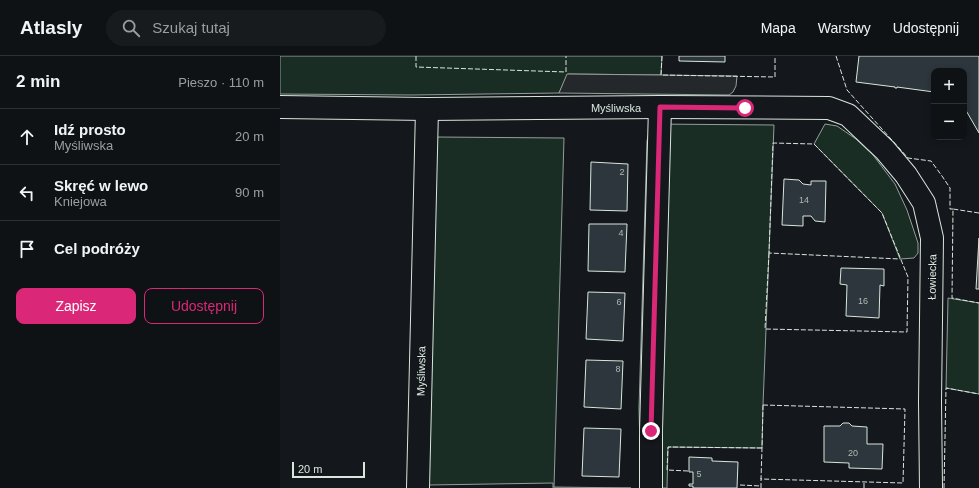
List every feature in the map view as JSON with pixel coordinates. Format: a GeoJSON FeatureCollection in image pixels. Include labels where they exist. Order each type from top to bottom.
{"type":"FeatureCollection","features":[{"type":"Feature","properties":{"kind":"street"},"geometry":{"type":"LineString","coordinates":[[651,488],[651,431],[660,107]]}},
{"type":"Feature","properties":{"kind":"street","name":"Myśliwska"},"geometry":{"type":"LineString","coordinates":[[280,108],[829,108]]}},
{"type":"Feature","properties":{"kind":"street","name":"Łowiecka"},"geometry":{"type":"LineString","coordinates":[[829,108],[848,115],[885,150],[906,175],[924,203],[932,238],[930,402],[931,488]]}},
{"type":"Feature","properties":{"kind":"street","name":"Myśliwska"},"geometry":{"type":"LineString","coordinates":[[418,488],[427,109]]}},
{"type":"Feature","properties":{"kind":"green space"},"geometry":{"type":"Polygon","coordinates":[[[280,56],[662,56],[661,75],[568,74],[559,93],[412,95],[280,94],[280,56]]]}},
{"type":"Feature","properties":{"kind":"green space"},"geometry":{"type":"Polygon","coordinates":[[[651,124],[774,125],[762,448],[668,447],[667,488],[641,488],[639,408],[647,141],[651,124]]]}},
{"type":"Feature","properties":{"kind":"green space"},"geometry":{"type":"Polygon","coordinates":[[[825,124],[837,126],[856,139],[873,155],[895,184],[907,210],[918,243],[918,253],[914,258],[900,259],[882,213],[814,144],[825,124]]]}},
{"type":"Feature","properties":{"kind":"green space"},"geometry":{"type":"Polygon","coordinates":[[[435,137],[564,138],[554,487],[631,488],[553,488],[553,483],[429,485],[435,137]]]}},
{"type":"Feature","properties":{"kind":"green space"},"geometry":{"type":"Polygon","coordinates":[[[948,298],[979,303],[979,394],[946,388],[948,298]]]}},
{"type":"Feature","properties":{"kind":"shaded area"},"geometry":{"type":"Polygon","coordinates":[[[567,74],[737,76],[736,86],[733,92],[729,95],[559,93],[567,74]]]}},
{"type":"Feature","properties":{"kind":"building"},"geometry":{"type":"Polygon","coordinates":[[[679,56],[725,56],[725,62],[679,61],[679,56]]]}},
{"type":"Feature","properties":{"kind":"building"},"geometry":{"type":"Polygon","coordinates":[[[859,56],[979,56],[979,133],[967,112],[967,68],[931,68],[931,92],[856,82],[859,56]]]}},
{"type":"Feature","properties":{"kind":"building"},"geometry":{"type":"Polygon","coordinates":[[[591,162],[628,164],[627,211],[590,210],[591,162]]]}},
{"type":"Feature","properties":{"kind":"building"},"geometry":{"type":"Polygon","coordinates":[[[784,179],[799,180],[803,184],[811,185],[811,181],[826,181],[825,222],[815,221],[811,216],[803,216],[803,226],[782,225],[784,179]]]}},
{"type":"Feature","properties":{"kind":"building"},"geometry":{"type":"Polygon","coordinates":[[[589,224],[627,224],[625,272],[588,271],[589,224]]]}},
{"type":"Feature","properties":{"kind":"building"},"geometry":{"type":"Polygon","coordinates":[[[979,238],[979,289],[976,289],[979,238]]]}},
{"type":"Feature","properties":{"kind":"building"},"geometry":{"type":"Polygon","coordinates":[[[841,268],[884,269],[884,286],[880,285],[879,318],[846,316],[847,285],[840,284],[841,268]]]}},
{"type":"Feature","properties":{"kind":"building"},"geometry":{"type":"Polygon","coordinates":[[[588,292],[625,293],[623,341],[586,339],[588,292]]]}},
{"type":"Feature","properties":{"kind":"building"},"geometry":{"type":"Polygon","coordinates":[[[586,360],[623,361],[621,409],[584,407],[586,360]]]}},
{"type":"Feature","properties":{"kind":"building"},"geometry":{"type":"Polygon","coordinates":[[[843,423],[849,423],[852,426],[867,427],[867,444],[883,444],[882,469],[849,468],[849,463],[824,462],[824,426],[840,426],[843,423]]]}},
{"type":"Feature","properties":{"kind":"building"},"geometry":{"type":"Polygon","coordinates":[[[584,428],[621,429],[619,477],[582,476],[584,428]]]}},
{"type":"Feature","properties":{"kind":"building"},"geometry":{"type":"Polygon","coordinates":[[[689,457],[712,458],[712,461],[738,462],[737,488],[693,488],[693,486],[689,486],[689,484],[693,484],[693,472],[689,472],[689,457]]]}},
{"type":"Feature","properties":{"kind":"fence"},"geometry":{"type":"LineString","coordinates":[[416,56],[416,67],[566,72],[566,56]]}},
{"type":"Feature","properties":{"kind":"fence"},"geometry":{"type":"LineString","coordinates":[[662,56],[661,75],[775,77],[775,56]]}},
{"type":"Feature","properties":{"kind":"fence"},"geometry":{"type":"LineString","coordinates":[[836,56],[847,90],[908,158],[931,161],[950,188],[950,209],[953,209]]}},
{"type":"Feature","properties":{"kind":"fence"},"geometry":{"type":"LineString","coordinates":[[769,253],[765,329],[907,332],[908,277],[882,213],[814,144],[773,143],[769,253],[900,259]]}},
{"type":"Feature","properties":{"kind":"fence"},"geometry":{"type":"LineString","coordinates":[[979,213],[953,209],[952,298],[979,303]]}},
{"type":"Feature","properties":{"kind":"fence"},"geometry":{"type":"LineString","coordinates":[[944,488],[946,388],[979,394]]}},
{"type":"Feature","properties":{"kind":"fence"},"geometry":{"type":"LineString","coordinates":[[763,405],[905,409],[903,483],[761,479],[763,405]]}},
{"type":"Feature","properties":{"kind":"fence"},"geometry":{"type":"LineString","coordinates":[[688,471],[667,470],[668,447],[762,448]]}},
{"type":"Feature","properties":{"kind":"fence"},"geometry":{"type":"LineString","coordinates":[[761,478],[761,488]]}},
{"type":"Feature","properties":{"kind":"fence"},"geometry":{"type":"LineString","coordinates":[[864,482],[864,488]]}},
{"type":"Feature","properties":{"kind":"fence"},"geometry":{"type":"LineString","coordinates":[[740,485],[761,486]]}},
{"type":"Feature","properties":{"kind":"route"},"geometry":{"type":"LineString","coordinates":[[651,431],[660,107],[745,108]]}}]}
